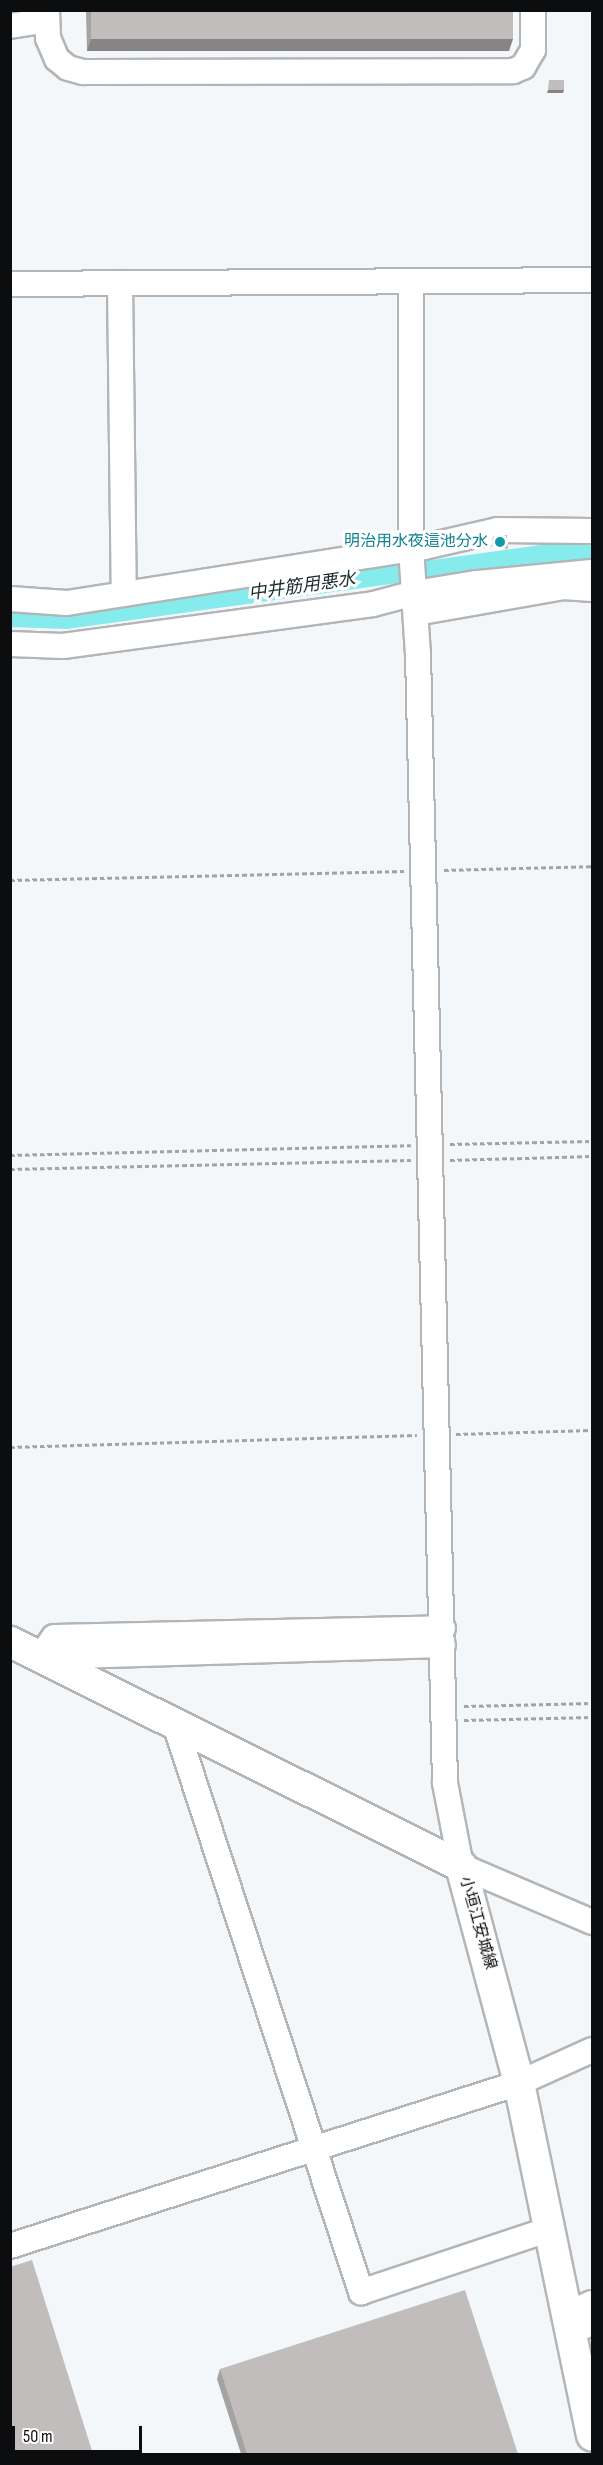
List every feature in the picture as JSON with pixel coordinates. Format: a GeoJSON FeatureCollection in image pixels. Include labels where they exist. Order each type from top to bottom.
{"type":"FeatureCollection","features":[{"type":"Feature","properties":{"kind":"main road","name":"小垣江安城線"},"geometry":{"type":"LineString","coordinates":[[10,1642],[176,1727],[461,1866],[519,2083],[549,2229],[581,2318],[592,2436]]}},
{"type":"Feature","properties":{"kind":"street"},"geometry":{"type":"LineString","coordinates":[[46,10],[48,38],[57,59],[68,68],[83,72],[513,72],[523,68],[533,50],[532,10]]}},
{"type":"Feature","properties":{"kind":"street"},"geometry":{"type":"LineString","coordinates":[[10,26],[36,22],[46,10]]}},
{"type":"Feature","properties":{"kind":"street"},"geometry":{"type":"LineString","coordinates":[[10,284],[592,280]]}},
{"type":"Feature","properties":{"kind":"street"},"geometry":{"type":"LineString","coordinates":[[411,281],[412,554],[424,870],[445,1783],[461,1866],[592,1922]]}},
{"type":"Feature","properties":{"kind":"street"},"geometry":{"type":"LineString","coordinates":[[124,594],[122,459],[135,453],[126,283]]}},
{"type":"Feature","properties":{"kind":"street"},"geometry":{"type":"LineString","coordinates":[[10,599],[67,603],[412,554],[498,530],[592,531]]}},
{"type":"Feature","properties":{"kind":"street"},"geometry":{"type":"LineString","coordinates":[[10,644],[63,646],[592,572]]}},
{"type":"Feature","properties":{"kind":"street"},"geometry":{"type":"LineString","coordinates":[[415,597],[563,587],[592,589]]}},
{"type":"Feature","properties":{"kind":"street"},"geometry":{"type":"LineString","coordinates":[[40,1657],[443,1637]]}},
{"type":"Feature","properties":{"kind":"street"},"geometry":{"type":"LineString","coordinates":[[176,1727],[361,2292],[549,2229]]}},
{"type":"Feature","properties":{"kind":"street"},"geometry":{"type":"LineString","coordinates":[[10,2246],[519,2083],[592,2050]]}},
{"type":"Feature","properties":{"kind":"path"},"geometry":{"type":"LineString","coordinates":[[10,880],[592,866]]}},
{"type":"Feature","properties":{"kind":"path"},"geometry":{"type":"LineString","coordinates":[[10,1169],[430,1152],[592,1141]]}},
{"type":"Feature","properties":{"kind":"path"},"geometry":{"type":"LineString","coordinates":[[10,1155],[430,1152],[592,1156]]}},
{"type":"Feature","properties":{"kind":"path"},"geometry":{"type":"LineString","coordinates":[[10,1447],[592,1430]]}},
{"type":"Feature","properties":{"kind":"path"},"geometry":{"type":"LineString","coordinates":[[444,1713],[592,1703]]}},
{"type":"Feature","properties":{"kind":"path"},"geometry":{"type":"LineString","coordinates":[[444,1713],[592,1717]]}},
{"type":"Feature","properties":{"kind":"building"},"geometry":{"type":"Polygon","coordinates":[[[91,10],[513,10],[513,39],[91,39],[91,10]]]}},
{"type":"Feature","properties":{"kind":"building"},"geometry":{"type":"Polygon","coordinates":[[[549,80],[564,80],[564,90],[548,90],[549,80]]]}},
{"type":"Feature","properties":{"kind":"building"},"geometry":{"type":"Polygon","coordinates":[[[507,535],[508,546],[494,543],[494,536],[507,535]]]}},
{"type":"Feature","properties":{"kind":"building"},"geometry":{"type":"Polygon","coordinates":[[[32,2260],[93,2454],[10,2454],[10,2267],[32,2260]]]}},
{"type":"Feature","properties":{"kind":"building"},"geometry":{"type":"Polygon","coordinates":[[[465,2290],[518,2454],[247,2454],[220,2369],[465,2290]]]}},
{"type":"Feature","properties":{"kind":"waterway","name":"中井筋用悪水"},"geometry":{"type":"LineString","coordinates":[[10,618],[66,620],[547,553],[592,554]]}},
{"type":"Feature","properties":{"kind":"place","name":"明治用水夜這池分水"},"geometry":{"type":"Point","coordinates":[500,542]}}]}
